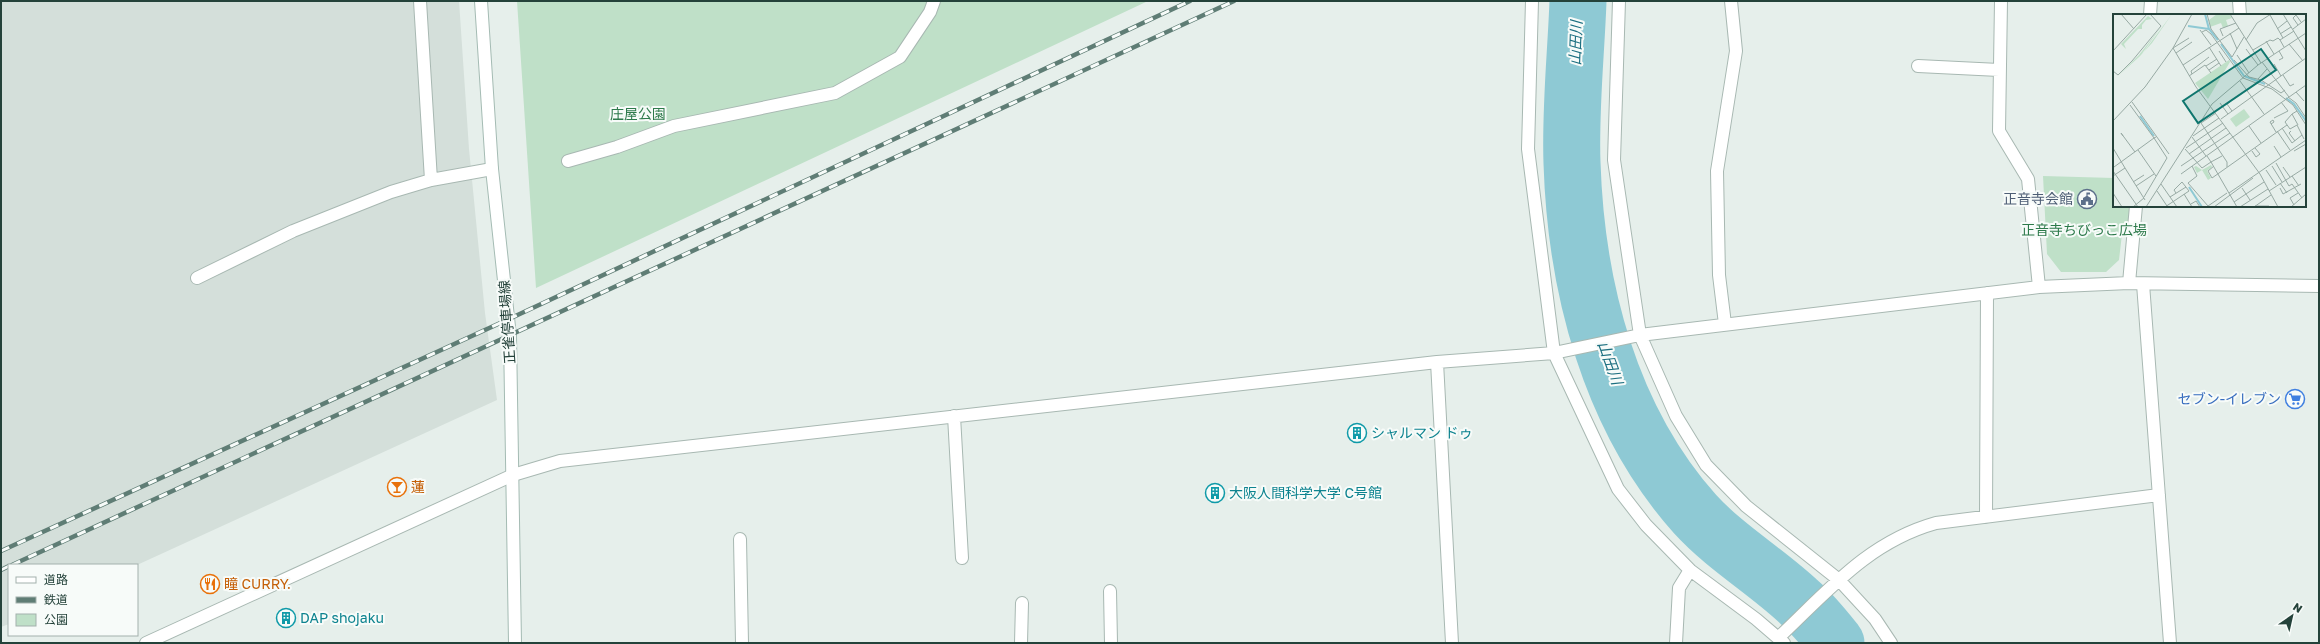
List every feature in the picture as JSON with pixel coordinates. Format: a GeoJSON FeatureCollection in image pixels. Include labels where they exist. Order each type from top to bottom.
{"type":"FeatureCollection","features":[{"type":"Feature","properties":{"kind":"street"},"geometry":{"type":"LineString","coordinates":[[420,1],[431,180]]}},
{"type":"Feature","properties":{"kind":"street","name":"正雀停車場線"},"geometry":{"type":"LineString","coordinates":[[481,1],[492,169],[510,336],[515,643]]}},
{"type":"Feature","properties":{"kind":"street"},"geometry":{"type":"LineString","coordinates":[[568,161],[617,147],[674,126],[835,93],[900,57],[930,12],[934,1]]}},
{"type":"Feature","properties":{"kind":"street"},"geometry":{"type":"LineString","coordinates":[[1532,1],[1528,149],[1554,353],[1618,489],[1646,525],[1690,570],[1782,638],[1837,582],[1868,556],[1894,539],[1912,530],[1936,523],[2159,495]]}},
{"type":"Feature","properties":{"kind":"street"},"geometry":{"type":"LineString","coordinates":[[1618,1],[1614,160],[1640,335],[1676,416],[1706,465],[1746,506],[1837,582],[1875,619],[1890,643]]}},
{"type":"Feature","properties":{"kind":"street"},"geometry":{"type":"LineString","coordinates":[[1725,324],[1719,275],[1717,171],[1736,51],[1731,1]]}},
{"type":"Feature","properties":{"kind":"street"},"geometry":{"type":"LineString","coordinates":[[2001,1],[1999,131],[2028,179],[2038,287]]}},
{"type":"Feature","properties":{"kind":"street"},"geometry":{"type":"LineString","coordinates":[[2150,14],[2151,1]]}},
{"type":"Feature","properties":{"kind":"street"},"geometry":{"type":"LineString","coordinates":[[2239,1],[2240,14]]}},
{"type":"Feature","properties":{"kind":"street"},"geometry":{"type":"LineString","coordinates":[[1918,66],[1999,70]]}},
{"type":"Feature","properties":{"kind":"street"},"geometry":{"type":"LineString","coordinates":[[197,278],[293,231],[391,192],[431,180],[492,169]]}},
{"type":"Feature","properties":{"kind":"street"},"geometry":{"type":"LineString","coordinates":[[2129,283],[2136,207]]}},
{"type":"Feature","properties":{"kind":"street"},"geometry":{"type":"LineString","coordinates":[[146,643],[513,475],[560,461],[1437,362],[1554,353],[1640,335],[2038,287],[2129,283],[2319,286]]}},
{"type":"Feature","properties":{"kind":"street"},"geometry":{"type":"LineString","coordinates":[[2143,284],[2170,643]]}},
{"type":"Feature","properties":{"kind":"street"},"geometry":{"type":"LineString","coordinates":[[1986,517],[1987,293]]}},
{"type":"Feature","properties":{"kind":"street"},"geometry":{"type":"LineString","coordinates":[[1437,362],[1452,643]]}},
{"type":"Feature","properties":{"kind":"street"},"geometry":{"type":"LineString","coordinates":[[954,416],[962,558]]}},
{"type":"Feature","properties":{"kind":"street"},"geometry":{"type":"LineString","coordinates":[[740,539],[742,643]]}},
{"type":"Feature","properties":{"kind":"street"},"geometry":{"type":"LineString","coordinates":[[1676,643],[1679,588],[1690,570]]}},
{"type":"Feature","properties":{"kind":"street"},"geometry":{"type":"LineString","coordinates":[[1110,591],[1111,643]]}},
{"type":"Feature","properties":{"kind":"street"},"geometry":{"type":"LineString","coordinates":[[1020,643],[1022,603]]}},
{"type":"Feature","properties":{"kind":"shaded area"},"geometry":{"type":"Polygon","coordinates":[[[1,1],[459,1],[469,149],[485,313],[497,400],[138,565],[8,564],[8,624],[1,627],[1,1]]]}},
{"type":"Feature","properties":{"kind":"green space","name":"庄屋公園"},"geometry":{"type":"Polygon","coordinates":[[[517,1],[1148,1],[536,288],[517,1]]]}},
{"type":"Feature","properties":{"kind":"green space","name":"正音寺ちびっこ広場"},"geometry":{"type":"Polygon","coordinates":[[[2043,176],[2113,178],[2113,207],[2131,207],[2130,223],[2122,234],[2119,260],[2106,272],[2061,272],[2047,254],[2043,176]]]}},
{"type":"Feature","properties":{"kind":"waterway","name":"山田川"},"geometry":{"type":"LineString","coordinates":[[1578,1],[1572,122],[1572,163],[1575,210],[1581,257],[1590,304],[1603,350],[1620,394],[1640,437],[1665,477],[1695,514],[1720,538],[1804,607],[1836,643]]}},
{"type":"Feature","properties":{"kind":"railway"},"geometry":{"type":"LineString","coordinates":[[1,551],[509,319],[1190,1]]}},
{"type":"Feature","properties":{"kind":"railway"},"geometry":{"type":"LineString","coordinates":[[14,564],[1234,1]]}},
{"type":"Feature","properties":{"kind":"railway"},"geometry":{"type":"LineString","coordinates":[[1,570],[8,566]]}},
{"type":"Feature","properties":{"kind":"place","name":"正音寺会館"},"geometry":{"type":"Point","coordinates":[2087,199]}},
{"type":"Feature","properties":{"kind":"place","name":"セブン-イレブン"},"geometry":{"type":"Point","coordinates":[2295,399]}},
{"type":"Feature","properties":{"kind":"place","name":"シャルマン ドゥ"},"geometry":{"type":"Point","coordinates":[1357,433]}},
{"type":"Feature","properties":{"kind":"place","name":"蓮"},"geometry":{"type":"Point","coordinates":[397,487]}},
{"type":"Feature","properties":{"kind":"place","name":"大阪人間科学大学 C号館"},"geometry":{"type":"Point","coordinates":[1215,493]}},
{"type":"Feature","properties":{"kind":"place","name":"瞳 CURRY."},"geometry":{"type":"Point","coordinates":[210,584]}},
{"type":"Feature","properties":{"kind":"place","name":"DAP shojaku"},"geometry":{"type":"Point","coordinates":[286,618]}}]}
